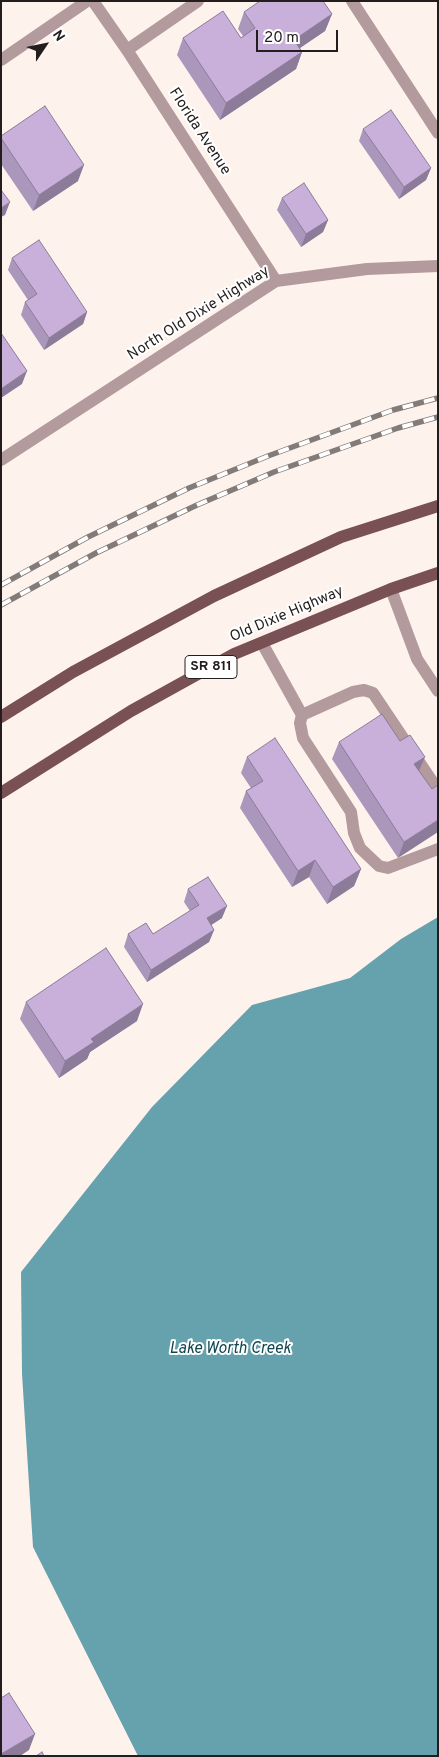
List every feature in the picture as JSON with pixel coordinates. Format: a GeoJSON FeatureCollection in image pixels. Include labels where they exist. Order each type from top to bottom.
{"type":"FeatureCollection","features":[{"type":"Feature","properties":{"kind":"main road"},"geometry":{"type":"LineString","coordinates":[[1,717],[72,672],[214,596],[341,537],[438,506]]}},
{"type":"Feature","properties":{"kind":"main road","name":"Old Dixie Highway"},"geometry":{"type":"LineString","coordinates":[[1,793],[131,711],[234,654],[391,589],[438,573]]}},
{"type":"Feature","properties":{"kind":"street"},"geometry":{"type":"LineString","coordinates":[[1,60],[87,1]]}},
{"type":"Feature","properties":{"kind":"street","name":"Florida Avenue"},"geometry":{"type":"LineString","coordinates":[[93,1],[127,50],[276,281]]}},
{"type":"Feature","properties":{"kind":"street"},"geometry":{"type":"LineString","coordinates":[[127,50],[198,1]]}},
{"type":"Feature","properties":{"kind":"street"},"geometry":{"type":"LineString","coordinates":[[352,1],[438,133]]}},
{"type":"Feature","properties":{"kind":"street","name":"North Old Dixie Highway"},"geometry":{"type":"LineString","coordinates":[[1,460],[276,281],[367,269],[438,266]]}},
{"type":"Feature","properties":{"kind":"street"},"geometry":{"type":"LineString","coordinates":[[391,589],[417,659],[438,691]]}},
{"type":"Feature","properties":{"kind":"street"},"geometry":{"type":"LineString","coordinates":[[262,643],[302,715],[300,723],[302,738],[351,812],[354,833],[360,848],[379,866],[388,868],[438,850]]}},
{"type":"Feature","properties":{"kind":"street"},"geometry":{"type":"LineString","coordinates":[[302,715],[353,692],[364,690],[373,693],[438,790]]}},
{"type":"Feature","properties":{"kind":"water","name":"Lake Worth Creek"},"geometry":{"type":"Polygon","coordinates":[[[438,917],[438,1756],[138,1756],[33,1547],[22,1374],[21,1272],[152,1107],[252,1005],[350,978],[401,939],[438,917]]]}},
{"type":"Feature","properties":{"kind":"building"},"geometry":{"type":"Polygon","coordinates":[[[260,1],[323,1],[332,14],[294,40],[302,52],[226,103],[183,38],[223,11],[241,38],[255,28],[244,12],[260,1]]]}},
{"type":"Feature","properties":{"kind":"building"},"geometry":{"type":"Polygon","coordinates":[[[45,106],[84,165],[39,195],[1,136],[45,106]]]}},
{"type":"Feature","properties":{"kind":"building"},"geometry":{"type":"Polygon","coordinates":[[[391,110],[431,168],[404,187],[363,129],[391,110]]]}},
{"type":"Feature","properties":{"kind":"building"},"geometry":{"type":"Polygon","coordinates":[[[304,183],[328,220],[306,234],[282,198],[304,183]]]}},
{"type":"Feature","properties":{"kind":"building"},"geometry":{"type":"Polygon","coordinates":[[[1,190],[10,202],[1,208],[1,190]]]}},
{"type":"Feature","properties":{"kind":"building"},"geometry":{"type":"Polygon","coordinates":[[[39,240],[87,312],[49,338],[25,302],[37,294],[12,258],[39,240]]]}},
{"type":"Feature","properties":{"kind":"building"},"geometry":{"type":"Polygon","coordinates":[[[1,333],[27,371],[1,389],[1,333]]]}},
{"type":"Feature","properties":{"kind":"building"},"geometry":{"type":"Polygon","coordinates":[[[382,714],[400,741],[410,735],[425,757],[414,764],[432,789],[438,785],[438,820],[404,842],[339,742],[382,714]]]}},
{"type":"Feature","properties":{"kind":"building"},"geometry":{"type":"Polygon","coordinates":[[[275,738],[361,869],[333,887],[315,860],[298,871],[246,791],[263,781],[247,757],[275,738]]]}},
{"type":"Feature","properties":{"kind":"building"},"geometry":{"type":"Polygon","coordinates":[[[208,877],[227,906],[207,918],[214,930],[151,970],[128,934],[146,923],[153,934],[199,905],[188,889],[208,877]]]}},
{"type":"Feature","properties":{"kind":"building"},"geometry":{"type":"Polygon","coordinates":[[[106,948],[143,1004],[91,1039],[94,1042],[65,1061],[26,1002],[106,948]]]}},
{"type":"Feature","properties":{"kind":"building"},"geometry":{"type":"Polygon","coordinates":[[[9,1693],[35,1734],[1,1754],[1,1698],[9,1693]]]}},
{"type":"Feature","properties":{"kind":"building"},"geometry":{"type":"Polygon","coordinates":[[[42,1752],[44,1756],[36,1756],[42,1752]]]}},
{"type":"Feature","properties":{"kind":"railway"},"geometry":{"type":"LineString","coordinates":[[1,585],[88,537],[189,488],[268,456],[393,410],[438,398]]}},
{"type":"Feature","properties":{"kind":"railway"},"geometry":{"type":"LineString","coordinates":[[1,605],[96,553],[197,505],[274,472],[398,428],[438,417]]}}]}
